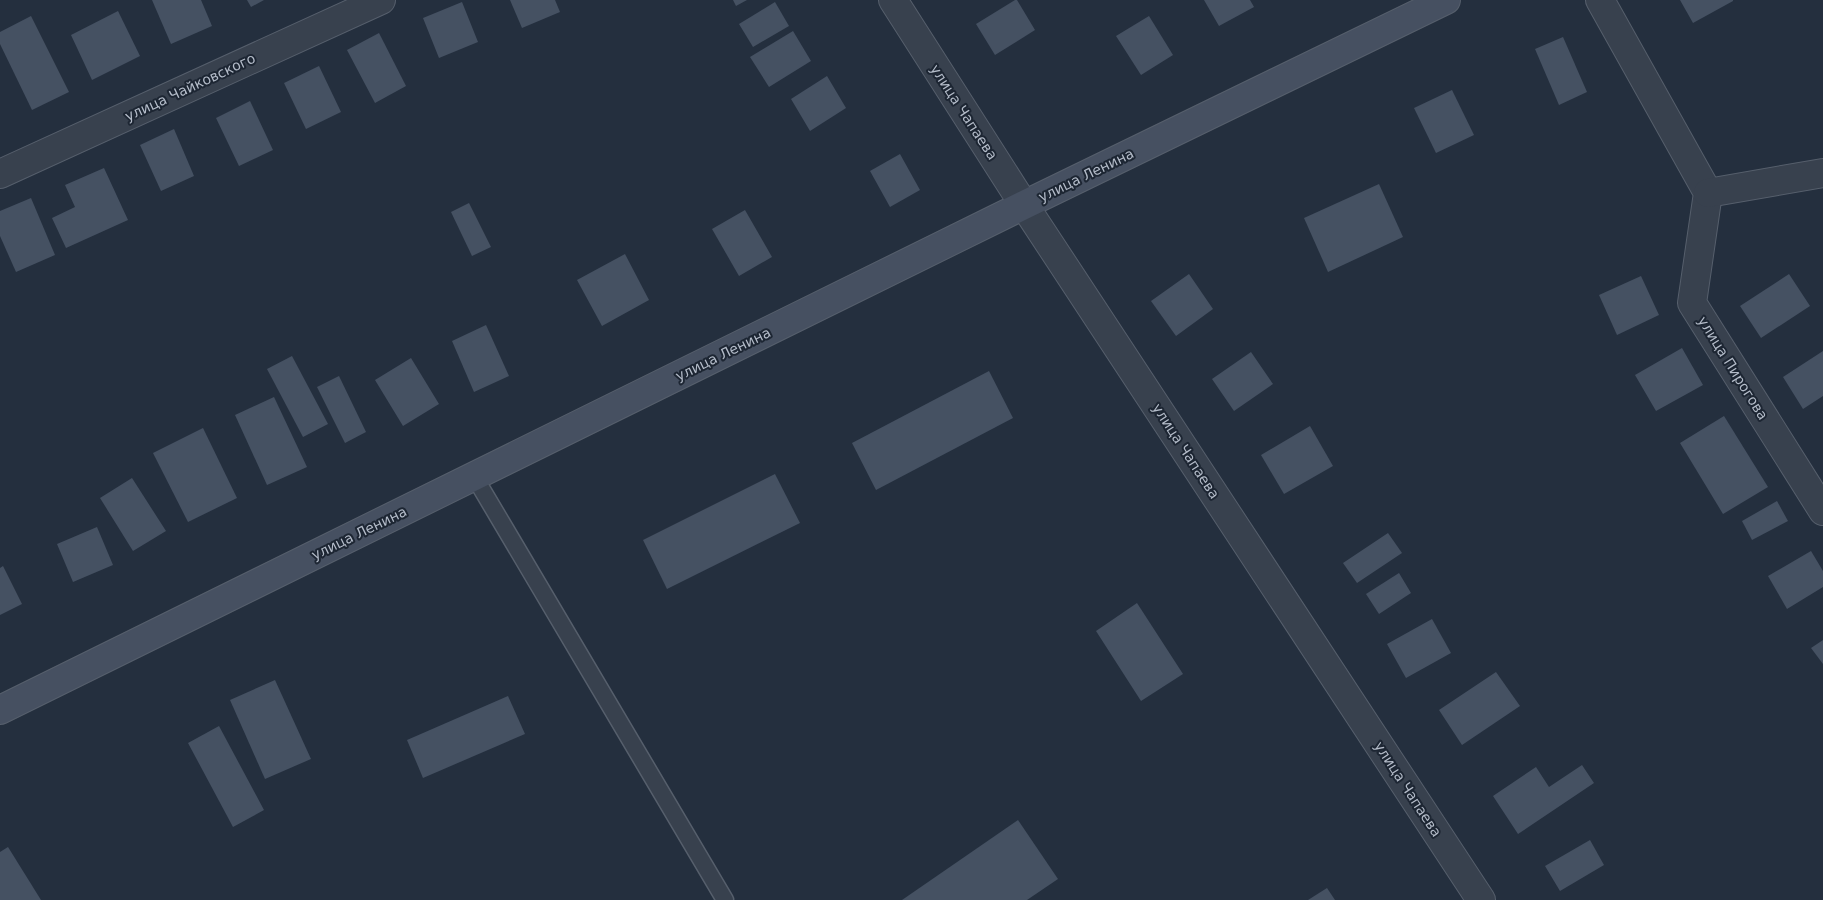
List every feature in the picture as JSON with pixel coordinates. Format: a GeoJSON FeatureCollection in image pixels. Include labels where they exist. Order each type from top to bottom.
{"type":"FeatureCollection","features":[{"type":"Feature","properties":{"kind":"street","name":"улица Чайковского"},"geometry":{"type":"LineString","coordinates":[[0,174],[381,0]]}},
{"type":"Feature","properties":{"kind":"street","name":"улица Чапаева"},"geometry":{"type":"LineString","coordinates":[[892,0],[1024,205],[1481,900]]}},
{"type":"Feature","properties":{"kind":"street","name":"улица Ленина"},"geometry":{"type":"LineString","coordinates":[[0,710],[1024,205],[1446,0]]}},
{"type":"Feature","properties":{"kind":"street"},"geometry":{"type":"LineString","coordinates":[[1600,0],[1708,192],[1823,172]]}},
{"type":"Feature","properties":{"kind":"street","name":"улица Пирогова"},"geometry":{"type":"LineString","coordinates":[[1708,192],[1692,303],[1823,511]]}},
{"type":"Feature","properties":{"kind":"lane"},"geometry":{"type":"LineString","coordinates":[[474,476],[725,900]]}},
{"type":"Feature","properties":{"kind":"building"},"geometry":{"type":"Polygon","coordinates":[[[152,0],[201,0],[212,26],[171,44],[152,0]]]}},
{"type":"Feature","properties":{"kind":"building"},"geometry":{"type":"Polygon","coordinates":[[[247,0],[264,0],[251,7],[247,0]]]}},
{"type":"Feature","properties":{"kind":"building"},"geometry":{"type":"Polygon","coordinates":[[[510,0],[555,0],[560,12],[522,28],[510,0]]]}},
{"type":"Feature","properties":{"kind":"building"},"geometry":{"type":"Polygon","coordinates":[[[733,0],[747,0],[736,6],[733,0]]]}},
{"type":"Feature","properties":{"kind":"building"},"geometry":{"type":"Polygon","coordinates":[[[1017,0],[1035,30],[995,55],[976,24],[1017,0]]]}},
{"type":"Feature","properties":{"kind":"building"},"geometry":{"type":"Polygon","coordinates":[[[1204,0],[1250,0],[1254,7],[1219,26],[1204,0]]]}},
{"type":"Feature","properties":{"kind":"building"},"geometry":{"type":"Polygon","coordinates":[[[1680,0],[1733,0],[1733,1],[1693,23],[1680,0]]]}},
{"type":"Feature","properties":{"kind":"building"},"geometry":{"type":"Polygon","coordinates":[[[462,2],[478,42],[439,58],[423,18],[462,2]]]}},
{"type":"Feature","properties":{"kind":"building"},"geometry":{"type":"Polygon","coordinates":[[[775,2],[789,26],[753,47],[739,24],[775,2]]]}},
{"type":"Feature","properties":{"kind":"building"},"geometry":{"type":"Polygon","coordinates":[[[118,11],[140,56],[92,80],[71,35],[118,11]]]}},
{"type":"Feature","properties":{"kind":"building"},"geometry":{"type":"Polygon","coordinates":[[[31,16],[69,92],[32,110],[0,44],[0,32],[31,16]]]}},
{"type":"Feature","properties":{"kind":"building"},"geometry":{"type":"Polygon","coordinates":[[[1149,16],[1173,55],[1141,75],[1116,36],[1149,16]]]}},
{"type":"Feature","properties":{"kind":"building"},"geometry":{"type":"Polygon","coordinates":[[[793,31],[811,61],[769,87],[750,57],[793,31]]]}},
{"type":"Feature","properties":{"kind":"building"},"geometry":{"type":"Polygon","coordinates":[[[379,33],[406,86],[375,103],[347,50],[379,33]]]}},
{"type":"Feature","properties":{"kind":"building"},"geometry":{"type":"Polygon","coordinates":[[[1563,37],[1587,92],[1559,105],[1535,49],[1563,37]]]}},
{"type":"Feature","properties":{"kind":"building"},"geometry":{"type":"Polygon","coordinates":[[[319,66],[341,112],[306,129],[284,83],[319,66]]]}},
{"type":"Feature","properties":{"kind":"building"},"geometry":{"type":"Polygon","coordinates":[[[827,76],[846,108],[810,131],[791,99],[827,76]]]}},
{"type":"Feature","properties":{"kind":"building"},"geometry":{"type":"Polygon","coordinates":[[[1452,90],[1474,135],[1436,153],[1414,108],[1452,90]]]}},
{"type":"Feature","properties":{"kind":"building"},"geometry":{"type":"Polygon","coordinates":[[[250,101],[273,150],[239,166],[216,118],[250,101]]]}},
{"type":"Feature","properties":{"kind":"building"},"geometry":{"type":"Polygon","coordinates":[[[174,129],[194,176],[161,191],[140,145],[174,129]]]}},
{"type":"Feature","properties":{"kind":"building"},"geometry":{"type":"Polygon","coordinates":[[[900,154],[920,190],[890,207],[870,171],[900,154]]]}},
{"type":"Feature","properties":{"kind":"building"},"geometry":{"type":"Polygon","coordinates":[[[104,168],[128,220],[66,248],[52,218],[75,207],[65,185],[104,168]]]}},
{"type":"Feature","properties":{"kind":"building"},"geometry":{"type":"Polygon","coordinates":[[[1379,184],[1403,237],[1328,272],[1304,218],[1379,184]]]}},
{"type":"Feature","properties":{"kind":"building"},"geometry":{"type":"Polygon","coordinates":[[[31,198],[55,255],[16,272],[0,236],[0,211],[31,198]]]}},
{"type":"Feature","properties":{"kind":"building"},"geometry":{"type":"Polygon","coordinates":[[[469,203],[491,247],[472,256],[451,212],[469,203]]]}},
{"type":"Feature","properties":{"kind":"building"},"geometry":{"type":"Polygon","coordinates":[[[745,210],[772,257],[739,276],[712,229],[745,210]]]}},
{"type":"Feature","properties":{"kind":"building"},"geometry":{"type":"Polygon","coordinates":[[[625,254],[649,300],[602,326],[577,280],[625,254]]]}},
{"type":"Feature","properties":{"kind":"building"},"geometry":{"type":"Polygon","coordinates":[[[1189,274],[1213,309],[1176,336],[1151,301],[1189,274]]]}},
{"type":"Feature","properties":{"kind":"building"},"geometry":{"type":"Polygon","coordinates":[[[1789,274],[1810,306],[1761,338],[1740,306],[1789,274]]]}},
{"type":"Feature","properties":{"kind":"building"},"geometry":{"type":"Polygon","coordinates":[[[1641,276],[1659,315],[1617,335],[1599,295],[1641,276]]]}},
{"type":"Feature","properties":{"kind":"building"},"geometry":{"type":"Polygon","coordinates":[[[486,325],[509,376],[474,392],[452,341],[486,325]]]}},
{"type":"Feature","properties":{"kind":"building"},"geometry":{"type":"Polygon","coordinates":[[[1682,348],[1703,385],[1656,411],[1635,375],[1682,348]]]}},
{"type":"Feature","properties":{"kind":"building"},"geometry":{"type":"Polygon","coordinates":[[[1823,351],[1823,396],[1803,409],[1783,377],[1823,351]]]}},
{"type":"Feature","properties":{"kind":"building"},"geometry":{"type":"Polygon","coordinates":[[[1251,352],[1273,384],[1234,411],[1212,379],[1251,352]]]}},
{"type":"Feature","properties":{"kind":"building"},"geometry":{"type":"Polygon","coordinates":[[[292,356],[328,424],[303,437],[267,369],[292,356]]]}},
{"type":"Feature","properties":{"kind":"building"},"geometry":{"type":"Polygon","coordinates":[[[411,358],[439,404],[403,426],[375,380],[411,358]]]}},
{"type":"Feature","properties":{"kind":"building"},"geometry":{"type":"Polygon","coordinates":[[[989,371],[1013,418],[876,490],[852,443],[989,371]]]}},
{"type":"Feature","properties":{"kind":"building"},"geometry":{"type":"Polygon","coordinates":[[[339,376],[366,432],[345,443],[317,387],[339,376]]]}},
{"type":"Feature","properties":{"kind":"building"},"geometry":{"type":"Polygon","coordinates":[[[274,397],[307,467],[267,485],[235,415],[274,397]]]}},
{"type":"Feature","properties":{"kind":"building"},"geometry":{"type":"Polygon","coordinates":[[[1724,416],[1768,487],[1723,514],[1680,443],[1724,416]]]}},
{"type":"Feature","properties":{"kind":"building"},"geometry":{"type":"Polygon","coordinates":[[[1310,426],[1333,466],[1284,494],[1261,455],[1310,426]]]}},
{"type":"Feature","properties":{"kind":"building"},"geometry":{"type":"Polygon","coordinates":[[[203,428],[237,498],[188,522],[153,453],[203,428]]]}},
{"type":"Feature","properties":{"kind":"building"},"geometry":{"type":"Polygon","coordinates":[[[775,474],[800,523],[667,589],[643,540],[775,474]]]}},
{"type":"Feature","properties":{"kind":"building"},"geometry":{"type":"Polygon","coordinates":[[[132,478],[166,531],[133,551],[100,498],[132,478]]]}},
{"type":"Feature","properties":{"kind":"building"},"geometry":{"type":"Polygon","coordinates":[[[1777,501],[1788,521],[1752,540],[1742,521],[1777,501]]]}},
{"type":"Feature","properties":{"kind":"building"},"geometry":{"type":"Polygon","coordinates":[[[97,527],[113,565],[73,582],[57,544],[97,527]]]}},
{"type":"Feature","properties":{"kind":"building"},"geometry":{"type":"Polygon","coordinates":[[[1388,533],[1402,553],[1357,583],[1343,563],[1388,533]]]}},
{"type":"Feature","properties":{"kind":"building"},"geometry":{"type":"Polygon","coordinates":[[[1811,551],[1823,571],[1823,587],[1787,609],[1768,576],[1811,551]]]}},
{"type":"Feature","properties":{"kind":"building"},"geometry":{"type":"Polygon","coordinates":[[[3,566],[22,604],[0,615],[0,568],[3,566]]]}},
{"type":"Feature","properties":{"kind":"building"},"geometry":{"type":"Polygon","coordinates":[[[1399,573],[1411,593],[1379,614],[1366,594],[1399,573]]]}},
{"type":"Feature","properties":{"kind":"building"},"geometry":{"type":"Polygon","coordinates":[[[1137,603],[1183,674],[1141,701],[1096,631],[1137,603]]]}},
{"type":"Feature","properties":{"kind":"building"},"geometry":{"type":"Polygon","coordinates":[[[1432,619],[1451,653],[1406,678],[1387,644],[1432,619]]]}},
{"type":"Feature","properties":{"kind":"building"},"geometry":{"type":"Polygon","coordinates":[[[1823,640],[1823,664],[1811,648],[1823,640]]]}},
{"type":"Feature","properties":{"kind":"building"},"geometry":{"type":"Polygon","coordinates":[[[1496,672],[1520,706],[1462,745],[1439,710],[1496,672]]]}},
{"type":"Feature","properties":{"kind":"building"},"geometry":{"type":"Polygon","coordinates":[[[275,680],[311,759],[265,779],[230,700],[275,680]]]}},
{"type":"Feature","properties":{"kind":"building"},"geometry":{"type":"Polygon","coordinates":[[[508,696],[525,734],[423,778],[407,740],[508,696]]]}},
{"type":"Feature","properties":{"kind":"building"},"geometry":{"type":"Polygon","coordinates":[[[219,726],[264,810],[233,827],[188,743],[219,726]]]}},
{"type":"Feature","properties":{"kind":"building"},"geometry":{"type":"Polygon","coordinates":[[[1582,765],[1594,783],[1518,834],[1493,796],[1536,767],[1549,787],[1582,765]]]}},
{"type":"Feature","properties":{"kind":"building"},"geometry":{"type":"Polygon","coordinates":[[[1018,820],[1058,879],[1027,900],[902,900],[1018,820]]]}},
{"type":"Feature","properties":{"kind":"building"},"geometry":{"type":"Polygon","coordinates":[[[1590,840],[1604,865],[1560,891],[1545,866],[1590,840]]]}},
{"type":"Feature","properties":{"kind":"building"},"geometry":{"type":"Polygon","coordinates":[[[8,847],[41,900],[0,900],[0,852],[8,847]]]}},
{"type":"Feature","properties":{"kind":"building"},"geometry":{"type":"Polygon","coordinates":[[[1327,888],[1335,900],[1308,900],[1327,888]]]}}]}
